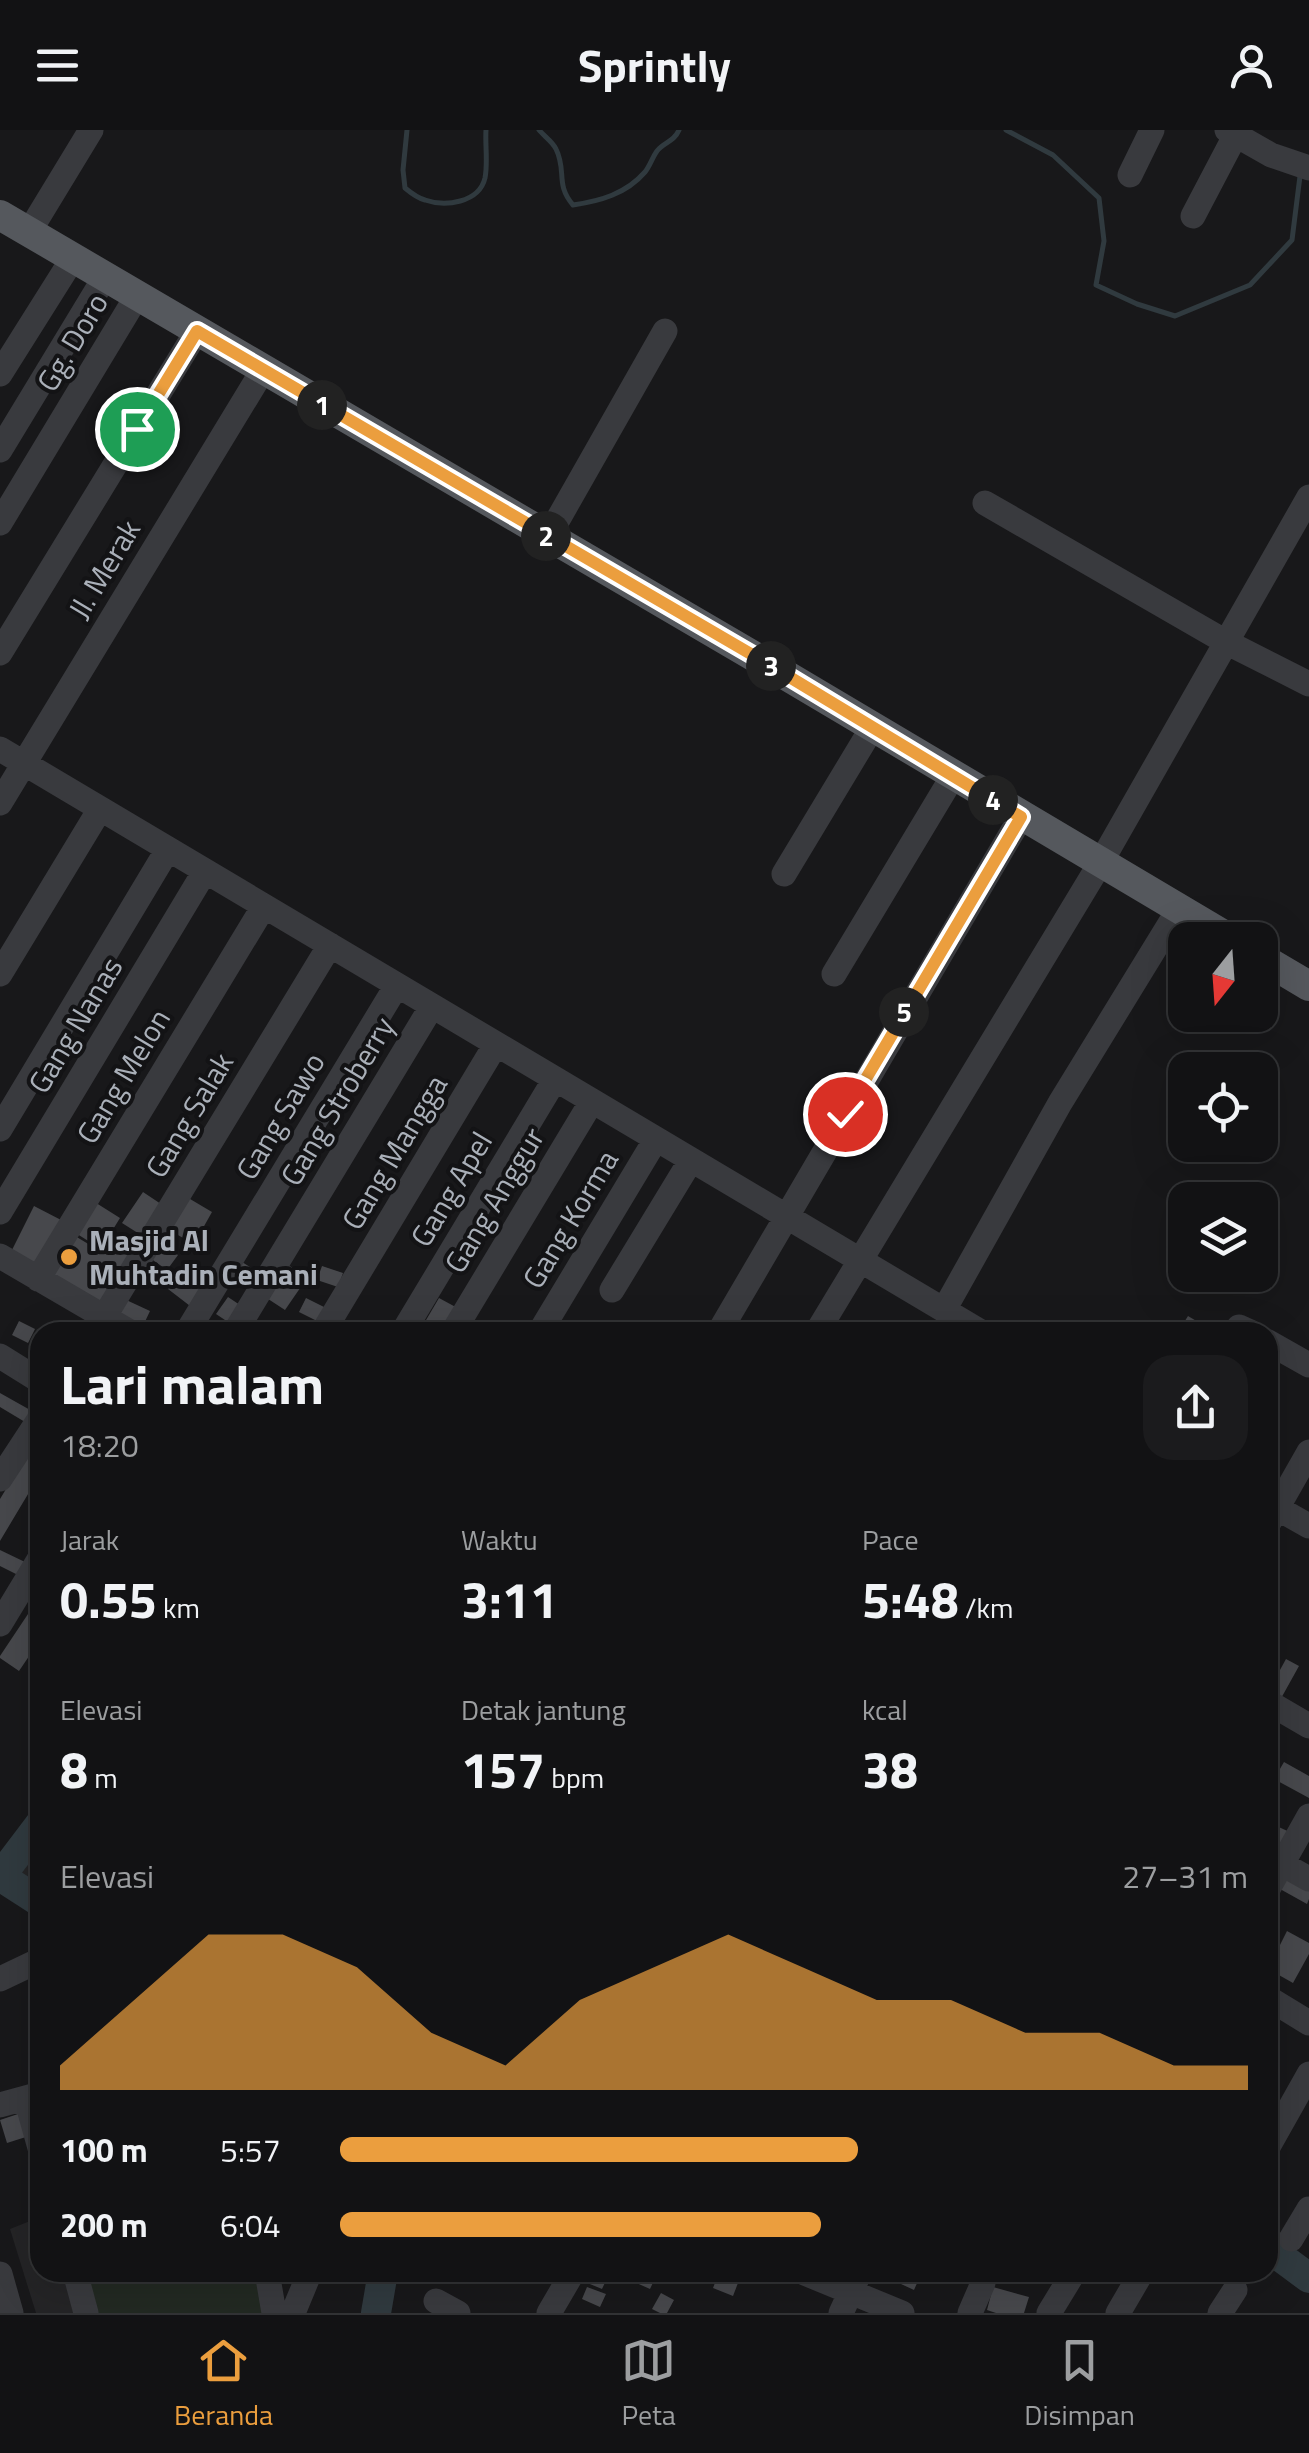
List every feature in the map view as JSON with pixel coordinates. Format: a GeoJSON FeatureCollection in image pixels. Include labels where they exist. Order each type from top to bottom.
{"type":"FeatureCollection","features":[{"type":"Feature","properties":{"kind":"main road"},"geometry":{"type":"LineString","coordinates":[[0,214],[1201,922]]}},
{"type":"Feature","properties":{"kind":"main road"},"geometry":{"type":"LineString","coordinates":[[1278,968],[1309,986]]}},
{"type":"Feature","properties":{"kind":"street"},"geometry":{"type":"LineString","coordinates":[[30,232],[91,130]]}},
{"type":"Feature","properties":{"kind":"street"},"geometry":{"type":"LineString","coordinates":[[1130,175],[1152,130]]}},
{"type":"Feature","properties":{"kind":"street"},"geometry":{"type":"LineString","coordinates":[[1193,216],[1231,133],[1301,166]]}},
{"type":"Feature","properties":{"kind":"street"},"geometry":{"type":"LineString","coordinates":[[0,374],[72,258]]}},
{"type":"Feature","properties":{"kind":"street"},"geometry":{"type":"LineString","coordinates":[[0,450],[106,278]]}},
{"type":"Feature","properties":{"kind":"street","name":"Gg. Doro"},"geometry":{"type":"LineString","coordinates":[[0,523],[138,296]]}},
{"type":"Feature","properties":{"kind":"street"},"geometry":{"type":"LineString","coordinates":[[0,653],[197,331]]}},
{"type":"Feature","properties":{"kind":"street"},"geometry":{"type":"LineString","coordinates":[[548,537],[666,331]]}},
{"type":"Feature","properties":{"kind":"street","name":"Jl. Merak"},"geometry":{"type":"LineString","coordinates":[[0,802],[263,370]]}},
{"type":"Feature","properties":{"kind":"street"},"geometry":{"type":"LineString","coordinates":[[823,1322],[1101,862],[1309,497]]}},
{"type":"Feature","properties":{"kind":"street"},"geometry":{"type":"LineString","coordinates":[[985,503],[1226,642],[1309,684]]}},
{"type":"Feature","properties":{"kind":"street"},"geometry":{"type":"LineString","coordinates":[[784,874],[872,728]]}},
{"type":"Feature","properties":{"kind":"street"},"geometry":{"type":"LineString","coordinates":[[0,749],[432,1006],[493,1050],[555,1079],[964,1322]]}},
{"type":"Feature","properties":{"kind":"street"},"geometry":{"type":"LineString","coordinates":[[834,974],[954,776]]}},
{"type":"Feature","properties":{"kind":"street"},"geometry":{"type":"LineString","coordinates":[[0,974],[100,808]]}},
{"type":"Feature","properties":{"kind":"street"},"geometry":{"type":"LineString","coordinates":[[724,1322],[1021,817]]}},
{"type":"Feature","properties":{"kind":"street"},"geometry":{"type":"LineString","coordinates":[[0,1129],[168,849]]}},
{"type":"Feature","properties":{"kind":"street","name":"Gang Nanas"},"geometry":{"type":"LineString","coordinates":[[0,1212],[205,871]]}},
{"type":"Feature","properties":{"kind":"street","name":"Gang Melon"},"geometry":{"type":"LineString","coordinates":[[38,1279],[264,906]]}},
{"type":"Feature","properties":{"kind":"street"},"geometry":{"type":"LineString","coordinates":[[944,1310],[1060,1102],[1179,909]]}},
{"type":"Feature","properties":{"kind":"street","name":"Gang Salak"},"geometry":{"type":"LineString","coordinates":[[101,1322],[330,945]]}},
{"type":"Feature","properties":{"kind":"street","name":"Gang Sawo"},"geometry":{"type":"LineString","coordinates":[[193,1322],[397,985]]}},
{"type":"Feature","properties":{"kind":"street","name":"Gang Stroberry"},"geometry":{"type":"LineString","coordinates":[[241,1322],[432,1006]]}},
{"type":"Feature","properties":{"kind":"street","name":"Gang Mangga"},"geometry":{"type":"LineString","coordinates":[[329,1322],[493,1050]]}},
{"type":"Feature","properties":{"kind":"street","name":"Gang Apel"},"geometry":{"type":"LineString","coordinates":[[409,1322],[555,1079]]}},
{"type":"Feature","properties":{"kind":"street","name":"Gang Anggur"},"geometry":{"type":"LineString","coordinates":[[459,1322],[592,1101]]}},
{"type":"Feature","properties":{"kind":"street","name":"Gang Korma"},"geometry":{"type":"LineString","coordinates":[[546,1322],[656,1139]]}},
{"type":"Feature","properties":{"kind":"street"},"geometry":{"type":"LineString","coordinates":[[612,1290],[691,1160]]}},
{"type":"Feature","properties":{"kind":"street"},"geometry":{"type":"LineString","coordinates":[[0,1256],[95,1322]]}},
{"type":"Feature","properties":{"kind":"street"},"geometry":{"type":"LineString","coordinates":[[1278,1347],[1307,1361]]}},
{"type":"Feature","properties":{"kind":"street"},"geometry":{"type":"LineString","coordinates":[[0,1356],[30,1375]]}},
{"type":"Feature","properties":{"kind":"street"},"geometry":{"type":"LineString","coordinates":[[0,1479],[10,1441],[30,1426]]}},
{"type":"Feature","properties":{"kind":"street"},"geometry":{"type":"LineString","coordinates":[[1278,1501],[1309,1452]]}},
{"type":"Feature","properties":{"kind":"street"},"geometry":{"type":"LineString","coordinates":[[1278,1515],[1309,1526]]}},
{"type":"Feature","properties":{"kind":"street"},"geometry":{"type":"LineString","coordinates":[[0,1624],[30,1574]]}},
{"type":"Feature","properties":{"kind":"street"},"geometry":{"type":"LineString","coordinates":[[1278,1708],[1309,1726]]}},
{"type":"Feature","properties":{"kind":"street"},"geometry":{"type":"LineString","coordinates":[[1278,1856],[1309,1816]]}},
{"type":"Feature","properties":{"kind":"street"},"geometry":{"type":"LineString","coordinates":[[1278,1862],[1309,1879]]}},
{"type":"Feature","properties":{"kind":"street"},"geometry":{"type":"LineString","coordinates":[[0,1979],[30,1965]]}},
{"type":"Feature","properties":{"kind":"street"},"geometry":{"type":"LineString","coordinates":[[1278,2004],[1309,2023]]}},
{"type":"Feature","properties":{"kind":"street"},"geometry":{"type":"LineString","coordinates":[[1278,2129],[1309,2074]]}},
{"type":"Feature","properties":{"kind":"street"},"geometry":{"type":"LineString","coordinates":[[0,2106],[30,2097]]}},
{"type":"Feature","properties":{"kind":"street"},"geometry":{"type":"LineString","coordinates":[[1291,2239],[1309,2210]]}},
{"type":"Feature","properties":{"kind":"street"},"geometry":{"type":"LineString","coordinates":[[0,2274],[11,2313]]}},
{"type":"Feature","properties":{"kind":"street"},"geometry":{"type":"LineString","coordinates":[[77,2282],[86,2313]]}},
{"type":"Feature","properties":{"kind":"street"},"geometry":{"type":"LineString","coordinates":[[269,2282],[274,2313]]}},
{"type":"Feature","properties":{"kind":"street"},"geometry":{"type":"LineString","coordinates":[[293,2313],[306,2282]]}},
{"type":"Feature","properties":{"kind":"street"},"geometry":{"type":"LineString","coordinates":[[549,2313],[566,2282]]}},
{"type":"Feature","properties":{"kind":"street"},"geometry":{"type":"LineString","coordinates":[[825,2282],[902,2313]]}},
{"type":"Feature","properties":{"kind":"street"},"geometry":{"type":"LineString","coordinates":[[970,2313],[983,2282]]}},
{"type":"Feature","properties":{"kind":"street"},"geometry":{"type":"LineString","coordinates":[[1059,2310],[1070,2282]]}},
{"type":"Feature","properties":{"kind":"street"},"geometry":{"type":"LineString","coordinates":[[1118,2313],[1136,2282]]}},
{"type":"Feature","properties":{"kind":"street"},"geometry":{"type":"LineString","coordinates":[[1220,2313],[1235,2290]]}},
{"type":"Feature","properties":{"kind":"shaded area"},"geometry":{"type":"Polygon","coordinates":[[[30,1840],[30,1886],[3,1871],[30,1840]]]}},
{"type":"Feature","properties":{"kind":"shaded area"},"geometry":{"type":"Polygon","coordinates":[[[30,2221],[30,2282],[70,2282],[79,2313],[36,2313],[10,2229],[30,2221]]]}},
{"type":"Feature","properties":{"kind":"shaded area"},"geometry":{"type":"Polygon","coordinates":[[[85,2282],[261,2282],[265,2313],[94,2313],[85,2282]]]}},
{"type":"Feature","properties":{"kind":"building"},"geometry":{"type":"Polygon","coordinates":[[[143,1192],[161,1204],[141,1235],[122,1223],[143,1192]]]}},
{"type":"Feature","properties":{"kind":"building"},"geometry":{"type":"Polygon","coordinates":[[[185,1196],[212,1212],[194,1244],[167,1229],[185,1196]]]}},
{"type":"Feature","properties":{"kind":"building"},"geometry":{"type":"Polygon","coordinates":[[[93,1201],[120,1218],[101,1249],[74,1232],[93,1201]]]}},
{"type":"Feature","properties":{"kind":"building"},"geometry":{"type":"Polygon","coordinates":[[[34,1206],[63,1221],[40,1267],[11,1252],[34,1206]]]}},
{"type":"Feature","properties":{"kind":"building"},"geometry":{"type":"Polygon","coordinates":[[[75,1236],[105,1254],[118,1236],[143,1250],[107,1308],[50,1273],[75,1236]]]}},
{"type":"Feature","properties":{"kind":"building"},"geometry":{"type":"Polygon","coordinates":[[[160,1243],[178,1255],[167,1270],[150,1258],[160,1243]]]}},
{"type":"Feature","properties":{"kind":"building"},"geometry":{"type":"Polygon","coordinates":[[[242,1262],[258,1272],[247,1287],[232,1277],[242,1262]]]}},
{"type":"Feature","properties":{"kind":"building"},"geometry":{"type":"Polygon","coordinates":[[[284,1262],[307,1278],[285,1310],[262,1295],[284,1262]]]}},
{"type":"Feature","properties":{"kind":"building"},"geometry":{"type":"Polygon","coordinates":[[[322,1266],[343,1273],[338,1287],[317,1280],[322,1266]]]}},
{"type":"Feature","properties":{"kind":"building"},"geometry":{"type":"Polygon","coordinates":[[[180,1273],[207,1294],[194,1309],[168,1289],[180,1273]]]}},
{"type":"Feature","properties":{"kind":"building"},"geometry":{"type":"Polygon","coordinates":[[[228,1297],[243,1307],[232,1322],[216,1314],[228,1297]]]}},
{"type":"Feature","properties":{"kind":"building"},"geometry":{"type":"Polygon","coordinates":[[[122,1298],[150,1311],[145,1322],[128,1322],[114,1316],[122,1298]]]}},
{"type":"Feature","properties":{"kind":"building"},"geometry":{"type":"Polygon","coordinates":[[[306,1298],[326,1308],[319,1322],[299,1312],[306,1298]]]}},
{"type":"Feature","properties":{"kind":"building"},"geometry":{"type":"Polygon","coordinates":[[[439,1298],[463,1311],[457,1322],[425,1322],[439,1298]]]}},
{"type":"Feature","properties":{"kind":"building"},"geometry":{"type":"Polygon","coordinates":[[[19,1321],[30,1326],[28,1343],[12,1335],[19,1321]]]}},
{"type":"Feature","properties":{"kind":"building"},"geometry":{"type":"Polygon","coordinates":[[[0,1393],[30,1410],[30,1414],[25,1422],[0,1407],[0,1393]]]}},
{"type":"Feature","properties":{"kind":"building"},"geometry":{"type":"Polygon","coordinates":[[[30,1450],[30,1491],[0,1541],[0,1499],[30,1450]]]}},
{"type":"Feature","properties":{"kind":"building"},"geometry":{"type":"Polygon","coordinates":[[[0,1550],[25,1562],[18,1575],[0,1566],[0,1550]]]}},
{"type":"Feature","properties":{"kind":"building"},"geometry":{"type":"Polygon","coordinates":[[[30,1611],[30,1655],[19,1671],[0,1656],[30,1611]]]}},
{"type":"Feature","properties":{"kind":"building"},"geometry":{"type":"Polygon","coordinates":[[[1286,1659],[1299,1666],[1279,1702],[1278,1701],[1278,1674],[1286,1659]]]}},
{"type":"Feature","properties":{"kind":"building"},"geometry":{"type":"Polygon","coordinates":[[[1284,1762],[1309,1776],[1309,1798],[1278,1781],[1284,1762]]]}},
{"type":"Feature","properties":{"kind":"building"},"geometry":{"type":"Polygon","coordinates":[[[1278,1827],[1294,1834],[1284,1851],[1278,1848],[1278,1827]]]}},
{"type":"Feature","properties":{"kind":"building"},"geometry":{"type":"Polygon","coordinates":[[[1289,1872],[1309,1883],[1307,1904],[1280,1889],[1289,1872]]]}},
{"type":"Feature","properties":{"kind":"building"},"geometry":{"type":"Polygon","coordinates":[[[1287,1931],[1309,1943],[1309,1954],[1293,1983],[1278,1975],[1278,1949],[1287,1931]]]}},
{"type":"Feature","properties":{"kind":"building"},"geometry":{"type":"Polygon","coordinates":[[[21,2113],[29,2136],[7,2143],[0,2120],[21,2113]]]}},
{"type":"Feature","properties":{"kind":"building"},"geometry":{"type":"Polygon","coordinates":[[[585,2282],[605,2282],[602,2289],[585,2282]]]}},
{"type":"Feature","properties":{"kind":"building"},"geometry":{"type":"Polygon","coordinates":[[[634,2282],[653,2282],[650,2289],[634,2282]]]}},
{"type":"Feature","properties":{"kind":"building"},"geometry":{"type":"Polygon","coordinates":[[[715,2282],[738,2283],[733,2296],[713,2288],[715,2282]]]}},
{"type":"Feature","properties":{"kind":"building"},"geometry":{"type":"Polygon","coordinates":[[[897,2282],[918,2282],[914,2290],[897,2282]]]}},
{"type":"Feature","properties":{"kind":"building"},"geometry":{"type":"Polygon","coordinates":[[[587,2287],[606,2294],[600,2307],[582,2299],[587,2287]]]}},
{"type":"Feature","properties":{"kind":"building"},"geometry":{"type":"Polygon","coordinates":[[[993,2287],[1029,2297],[1024,2313],[987,2310],[993,2287]]]}},
{"type":"Feature","properties":{"kind":"building"},"geometry":{"type":"Polygon","coordinates":[[[661,2293],[674,2300],[667,2313],[652,2309],[661,2293]]]}},
{"type":"Feature","properties":{"kind":"waterway"},"geometry":{"type":"LineString","coordinates":[[407,130],[405,188],[422,199],[442,203],[469,198],[482,186],[486,130]]}},
{"type":"Feature","properties":{"kind":"waterway"},"geometry":{"type":"LineString","coordinates":[[539,130],[556,149],[564,190],[573,205],[603,199],[630,186],[679,130]]}},
{"type":"Feature","properties":{"kind":"waterway"},"geometry":{"type":"LineString","coordinates":[[1006,130],[1053,155],[1099,198],[1104,241],[1096,285],[1175,316],[1250,285],[1292,240],[1300,176]]}},
{"type":"Feature","properties":{"kind":"waterway"},"geometry":{"type":"LineString","coordinates":[[0,1877],[30,1837]]}},
{"type":"Feature","properties":{"kind":"waterway"},"geometry":{"type":"LineString","coordinates":[[0,1876],[30,1896]]}},
{"type":"Feature","properties":{"kind":"waterway"},"geometry":{"type":"LineString","coordinates":[[1278,2255],[1309,2278]]}},
{"type":"Feature","properties":{"kind":"waterway"},"geometry":{"type":"LineString","coordinates":[[376,2313],[381,2282]]}},
{"type":"Feature","properties":{"kind":"place","name":"Masjid Al Muhtadin Cemani"},"geometry":{"type":"Point","coordinates":[69,1257]}},
{"type":"Feature","properties":{"kind":"route"},"geometry":{"type":"LineString","coordinates":[[137,429],[197,331],[768,664],[1021,817],[845,1114]]}}]}
